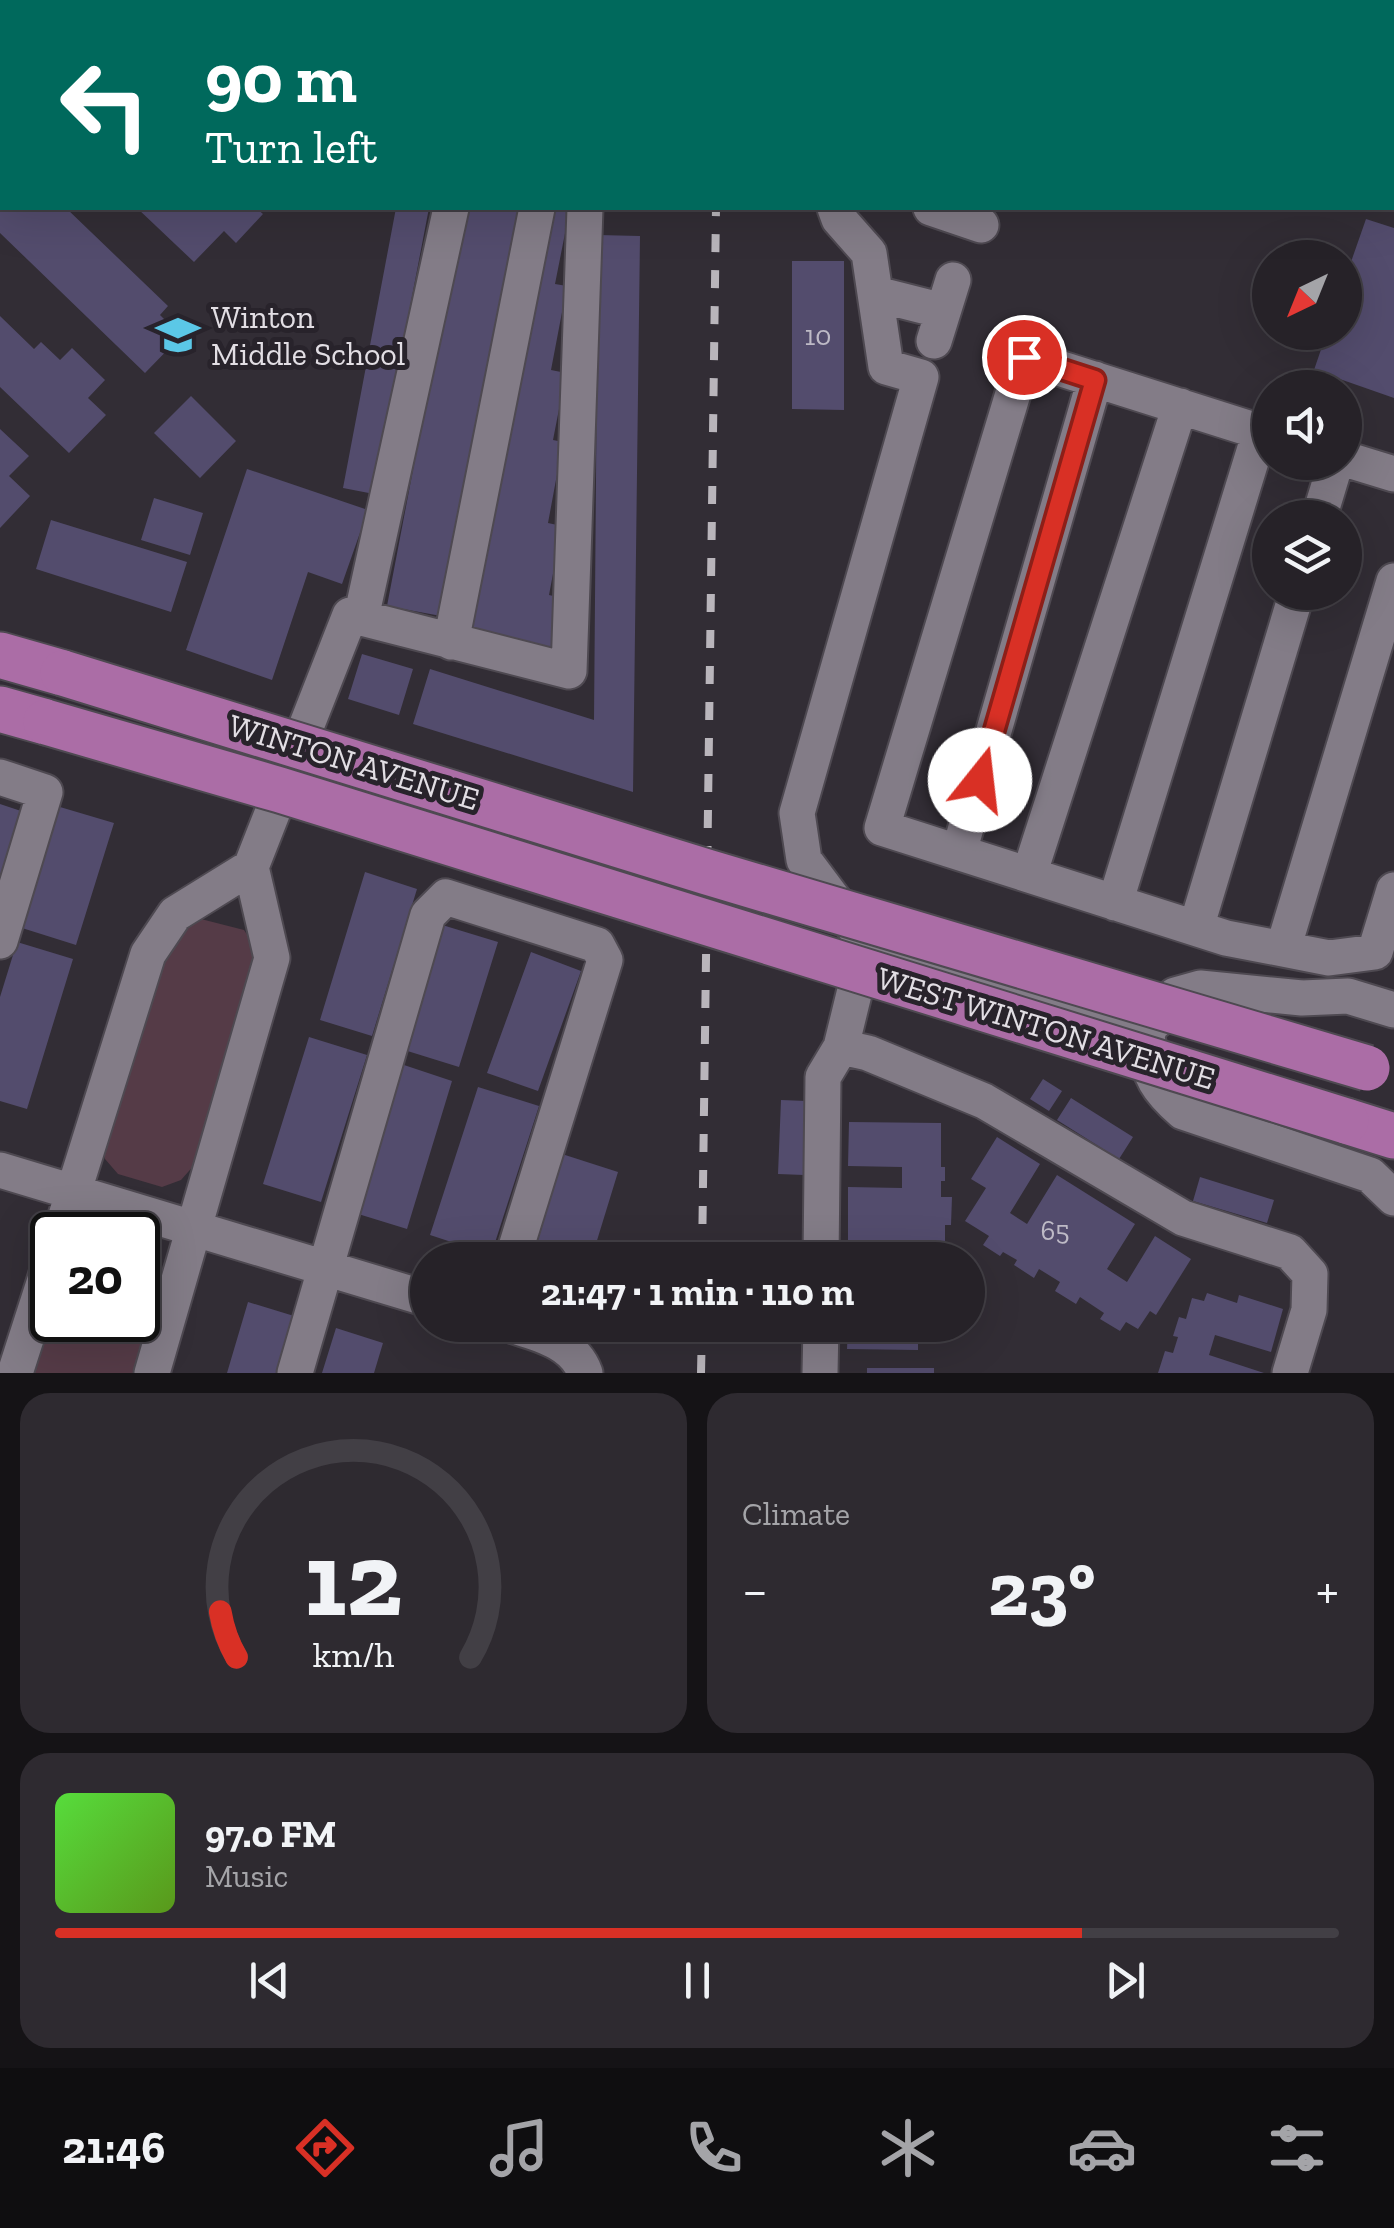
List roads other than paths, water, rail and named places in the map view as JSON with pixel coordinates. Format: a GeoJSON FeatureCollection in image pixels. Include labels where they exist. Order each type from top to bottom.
{"type":"FeatureCollection","features":[{"type":"Feature","properties":{"kind":"main road","name":"WINTON AVENUE"},"geometry":{"type":"LineString","coordinates":[[0,654],[707,872]]}},
{"type":"Feature","properties":{"kind":"main road","name":"WINTON AVENUE"},"geometry":{"type":"LineString","coordinates":[[0,709],[280,790],[699,921]]}},
{"type":"Feature","properties":{"kind":"main road","name":"WEST WINTON AVENUE"},"geometry":{"type":"LineString","coordinates":[[707,872],[1380,1072]]}},
{"type":"Feature","properties":{"kind":"main road","name":"WEST WINTON AVENUE"},"geometry":{"type":"LineString","coordinates":[[699,921],[1394,1136]]}},
{"type":"Feature","properties":{"kind":"street"},"geometry":{"type":"LineString","coordinates":[[361,618],[451,210]]}},
{"type":"Feature","properties":{"kind":"street"},"geometry":{"type":"LineString","coordinates":[[451,642],[537,210]]}},
{"type":"Feature","properties":{"kind":"street"},"geometry":{"type":"LineString","coordinates":[[152,1373],[272,958],[251,867],[350,615],[570,671],[585,210]]}},
{"type":"Feature","properties":{"kind":"street"},"geometry":{"type":"LineString","coordinates":[[836,210],[869,253],[886,367],[921,377],[796,813],[804,860],[866,943],[1150,1030]]}},
{"type":"Feature","properties":{"kind":"street"},"geometry":{"type":"LineString","coordinates":[[938,210],[981,225]]}},
{"type":"Feature","properties":{"kind":"street"},"geometry":{"type":"LineString","coordinates":[[876,294],[943,311]]}},
{"type":"Feature","properties":{"kind":"street"},"geometry":{"type":"LineString","coordinates":[[1252,429],[1024,357],[882,828],[1226,938],[1330,958],[1375,952],[1394,890]]}},
{"type":"Feature","properties":{"kind":"street"},"geometry":{"type":"LineString","coordinates":[[958,852],[1095,380]]}},
{"type":"Feature","properties":{"kind":"street"},"geometry":{"type":"LineString","coordinates":[[1029,875],[1180,406]]}},
{"type":"Feature","properties":{"kind":"street"},"geometry":{"type":"LineString","coordinates":[[1362,464],[1394,474]]}},
{"type":"Feature","properties":{"kind":"street"},"geometry":{"type":"LineString","coordinates":[[1115,903],[1252,474]]}},
{"type":"Feature","properties":{"kind":"street"},"geometry":{"type":"LineString","coordinates":[[1283,949],[1394,581]]}},
{"type":"Feature","properties":{"kind":"street"},"geometry":{"type":"LineString","coordinates":[[1196,928],[1291,610]]}},
{"type":"Feature","properties":{"kind":"street"},"geometry":{"type":"LineString","coordinates":[[0,778],[45,792],[0,941]]}},
{"type":"Feature","properties":{"kind":"street"},"geometry":{"type":"LineString","coordinates":[[67,1212],[148,954],[175,914],[251,867]]}},
{"type":"Feature","properties":{"kind":"street"},"geometry":{"type":"LineString","coordinates":[[295,1373],[428,916],[446,897],[597,945],[605,960],[518,1242]]}},
{"type":"Feature","properties":{"kind":"street"},"geometry":{"type":"LineString","coordinates":[[821,1242],[823,1077],[841,1048],[866,943]]}},
{"type":"Feature","properties":{"kind":"street"},"geometry":{"type":"LineString","coordinates":[[1394,1010],[1348,996],[1302,998],[1200,988],[1176,995],[1150,1030],[1146,1060],[1159,1092],[1183,1112],[1370,1175],[1394,1198]]}},
{"type":"Feature","properties":{"kind":"street"},"geometry":{"type":"LineString","coordinates":[[841,1048],[868,1053],[984,1100],[1183,1218],[1290,1252],[1310,1274],[1309,1310],[1290,1373]]}},
{"type":"Feature","properties":{"kind":"street"},"geometry":{"type":"LineString","coordinates":[[0,1170],[410,1294]]}},
{"type":"Feature","properties":{"kind":"street"},"geometry":{"type":"LineString","coordinates":[[15,1373],[30,1326]]}},
{"type":"Feature","properties":{"kind":"street"},"geometry":{"type":"LineString","coordinates":[[557,1342],[580,1360],[585,1373]]}},
{"type":"Feature","properties":{"kind":"street"},"geometry":{"type":"LineString","coordinates":[[820,1373],[821,1342]]}},
{"type":"Feature","properties":{"kind":"railway"},"geometry":{"type":"LineString","coordinates":[[702,1242],[716,210]]}},
{"type":"Feature","properties":{"kind":"railway"},"geometry":{"type":"LineString","coordinates":[[701,1373],[702,1342]]}},
{"type":"Feature","properties":{"kind":"place","name":"Winton Middle School"},"geometry":{"type":"Point","coordinates":[178,335]}}]}
